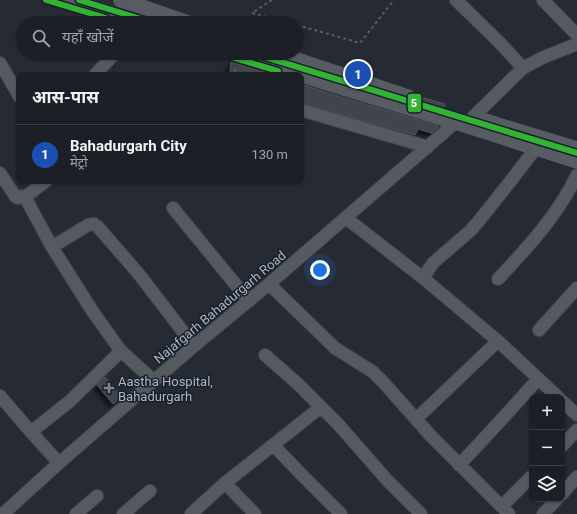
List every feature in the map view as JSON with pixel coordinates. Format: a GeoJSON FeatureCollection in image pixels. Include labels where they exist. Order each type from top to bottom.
{"type":"FeatureCollection","features":[{"type":"Feature","properties":{"kind":"main road"},"geometry":{"type":"LineString","coordinates":[[68,0],[100,5],[125,16]]}},
{"type":"Feature","properties":{"kind":"main road"},"geometry":{"type":"LineString","coordinates":[[121,0],[168,16]]}},
{"type":"Feature","properties":{"kind":"main road"},"geometry":{"type":"LineString","coordinates":[[248,60],[267,69],[278,72]]}},
{"type":"Feature","properties":{"kind":"main road"},"geometry":{"type":"LineString","coordinates":[[297,60],[417,100],[577,149]]}},
{"type":"Feature","properties":{"kind":"main road"},"geometry":{"type":"LineString","coordinates":[[304,79],[456,122],[577,161]]}},
{"type":"Feature","properties":{"kind":"street"},"geometry":{"type":"LineString","coordinates":[[456,0],[523,68]]}},
{"type":"Feature","properties":{"kind":"street"},"geometry":{"type":"LineString","coordinates":[[542,0],[577,34]]}},
{"type":"Feature","properties":{"kind":"street"},"geometry":{"type":"LineString","coordinates":[[473,117],[523,68],[544,57],[577,44]]}},
{"type":"Feature","properties":{"kind":"street"},"geometry":{"type":"LineString","coordinates":[[98,72],[109,60]]}},
{"type":"Feature","properties":{"kind":"street"},"geometry":{"type":"LineString","coordinates":[[0,63],[16,91]]}},
{"type":"Feature","properties":{"kind":"street"},"geometry":{"type":"LineString","coordinates":[[304,111],[428,147]]}},
{"type":"Feature","properties":{"kind":"street","name":"Najafgarh Bahadurgarh Road"},"geometry":{"type":"LineString","coordinates":[[3,514],[59,463],[194,346],[249,301],[456,122]]}},
{"type":"Feature","properties":{"kind":"street"},"geometry":{"type":"LineString","coordinates":[[423,278],[433,263],[478,222],[536,148]]}},
{"type":"Feature","properties":{"kind":"street"},"geometry":{"type":"LineString","coordinates":[[0,173],[15,196],[18,198],[22,196],[25,197],[42,184]]}},
{"type":"Feature","properties":{"kind":"street"},"geometry":{"type":"LineString","coordinates":[[498,279],[548,223],[570,190],[577,175]]}},
{"type":"Feature","properties":{"kind":"street"},"geometry":{"type":"LineString","coordinates":[[25,197],[52,247],[93,312],[121,351],[154,381]]}},
{"type":"Feature","properties":{"kind":"street"},"geometry":{"type":"LineString","coordinates":[[174,208],[249,301]]}},
{"type":"Feature","properties":{"kind":"street"},"geometry":{"type":"LineString","coordinates":[[346,218],[423,278],[498,340],[555,394]]}},
{"type":"Feature","properties":{"kind":"street"},"geometry":{"type":"LineString","coordinates":[[52,247],[88,225],[94,224],[138,273],[194,346]]}},
{"type":"Feature","properties":{"kind":"street"},"geometry":{"type":"LineString","coordinates":[[268,284],[335,348],[373,372],[436,442],[506,510],[529,480]]}},
{"type":"Feature","properties":{"kind":"street"},"geometry":{"type":"LineString","coordinates":[[539,330],[577,288]]}},
{"type":"Feature","properties":{"kind":"street"},"geometry":{"type":"LineString","coordinates":[[416,419],[498,340]]}},
{"type":"Feature","properties":{"kind":"street"},"geometry":{"type":"LineString","coordinates":[[30,432],[70,401],[121,351]]}},
{"type":"Feature","properties":{"kind":"street"},"geometry":{"type":"LineString","coordinates":[[265,355],[298,384],[338,424],[387,480],[420,514]]}},
{"type":"Feature","properties":{"kind":"street"},"geometry":{"type":"LineString","coordinates":[[459,464],[492,431],[538,379]]}},
{"type":"Feature","properties":{"kind":"street"},"geometry":{"type":"LineString","coordinates":[[0,396],[30,432],[59,463]]}},
{"type":"Feature","properties":{"kind":"street"},"geometry":{"type":"LineString","coordinates":[[565,404],[577,415]]}},
{"type":"Feature","properties":{"kind":"street"},"geometry":{"type":"LineString","coordinates":[[191,514],[225,483],[321,407]]}},
{"type":"Feature","properties":{"kind":"street"},"geometry":{"type":"LineString","coordinates":[[565,443],[577,430]]}},
{"type":"Feature","properties":{"kind":"street"},"geometry":{"type":"LineString","coordinates":[[273,445],[341,514]]}},
{"type":"Feature","properties":{"kind":"street"},"geometry":{"type":"LineString","coordinates":[[565,491],[577,477]]}},
{"type":"Feature","properties":{"kind":"street"},"geometry":{"type":"LineString","coordinates":[[225,483],[255,514]]}},
{"type":"Feature","properties":{"kind":"street"},"geometry":{"type":"LineString","coordinates":[[124,514],[150,491]]}},
{"type":"Feature","properties":{"kind":"street"},"geometry":{"type":"LineString","coordinates":[[76,514],[97,496]]}},
{"type":"Feature","properties":{"kind":"street"},"geometry":{"type":"LineString","coordinates":[[542,514],[554,502]]}},
{"type":"Feature","properties":{"kind":"path"},"geometry":{"type":"LineString","coordinates":[[263,16],[252,13],[272,0]]}},
{"type":"Feature","properties":{"kind":"path"},"geometry":{"type":"LineString","coordinates":[[304,27],[360,43],[394,0]]}},
{"type":"Feature","properties":{"kind":"building"},"geometry":{"type":"Polygon","coordinates":[[[231,62],[260,72],[230,72],[231,62]]]}},
{"type":"Feature","properties":{"kind":"building"},"geometry":{"type":"Polygon","coordinates":[[[304,85],[439,126],[432,133],[418,129],[415,135],[304,104],[304,85]]]}},
{"type":"Feature","properties":{"kind":"building"},"geometry":{"type":"Polygon","coordinates":[[[417,96],[445,104],[444,109],[416,100],[417,96]]]}},
{"type":"Feature","properties":{"kind":"building"},"geometry":{"type":"Polygon","coordinates":[[[105,377],[122,396],[113,404],[97,385],[105,377]]]}},
{"type":"Feature","properties":{"kind":"transit line","name":"5"},"geometry":{"type":"LineString","coordinates":[[46,0],[99,16]]}},
{"type":"Feature","properties":{"kind":"transit line","name":"5"},"geometry":{"type":"LineString","coordinates":[[79,0],[131,16]]}},
{"type":"Feature","properties":{"kind":"transit line","name":"5"},"geometry":{"type":"LineString","coordinates":[[241,60],[278,71]]}},
{"type":"Feature","properties":{"kind":"transit line","name":"5"},"geometry":{"type":"LineString","coordinates":[[275,60],[577,153]]}},
{"type":"Feature","properties":{"kind":"place","name":"Bahadurgarh City"},"geometry":{"type":"Point","coordinates":[358,74]}},
{"type":"Feature","properties":{"kind":"place","name":"Aastha Hospital, Bahadurgarh"},"geometry":{"type":"Point","coordinates":[109,388]}}]}
